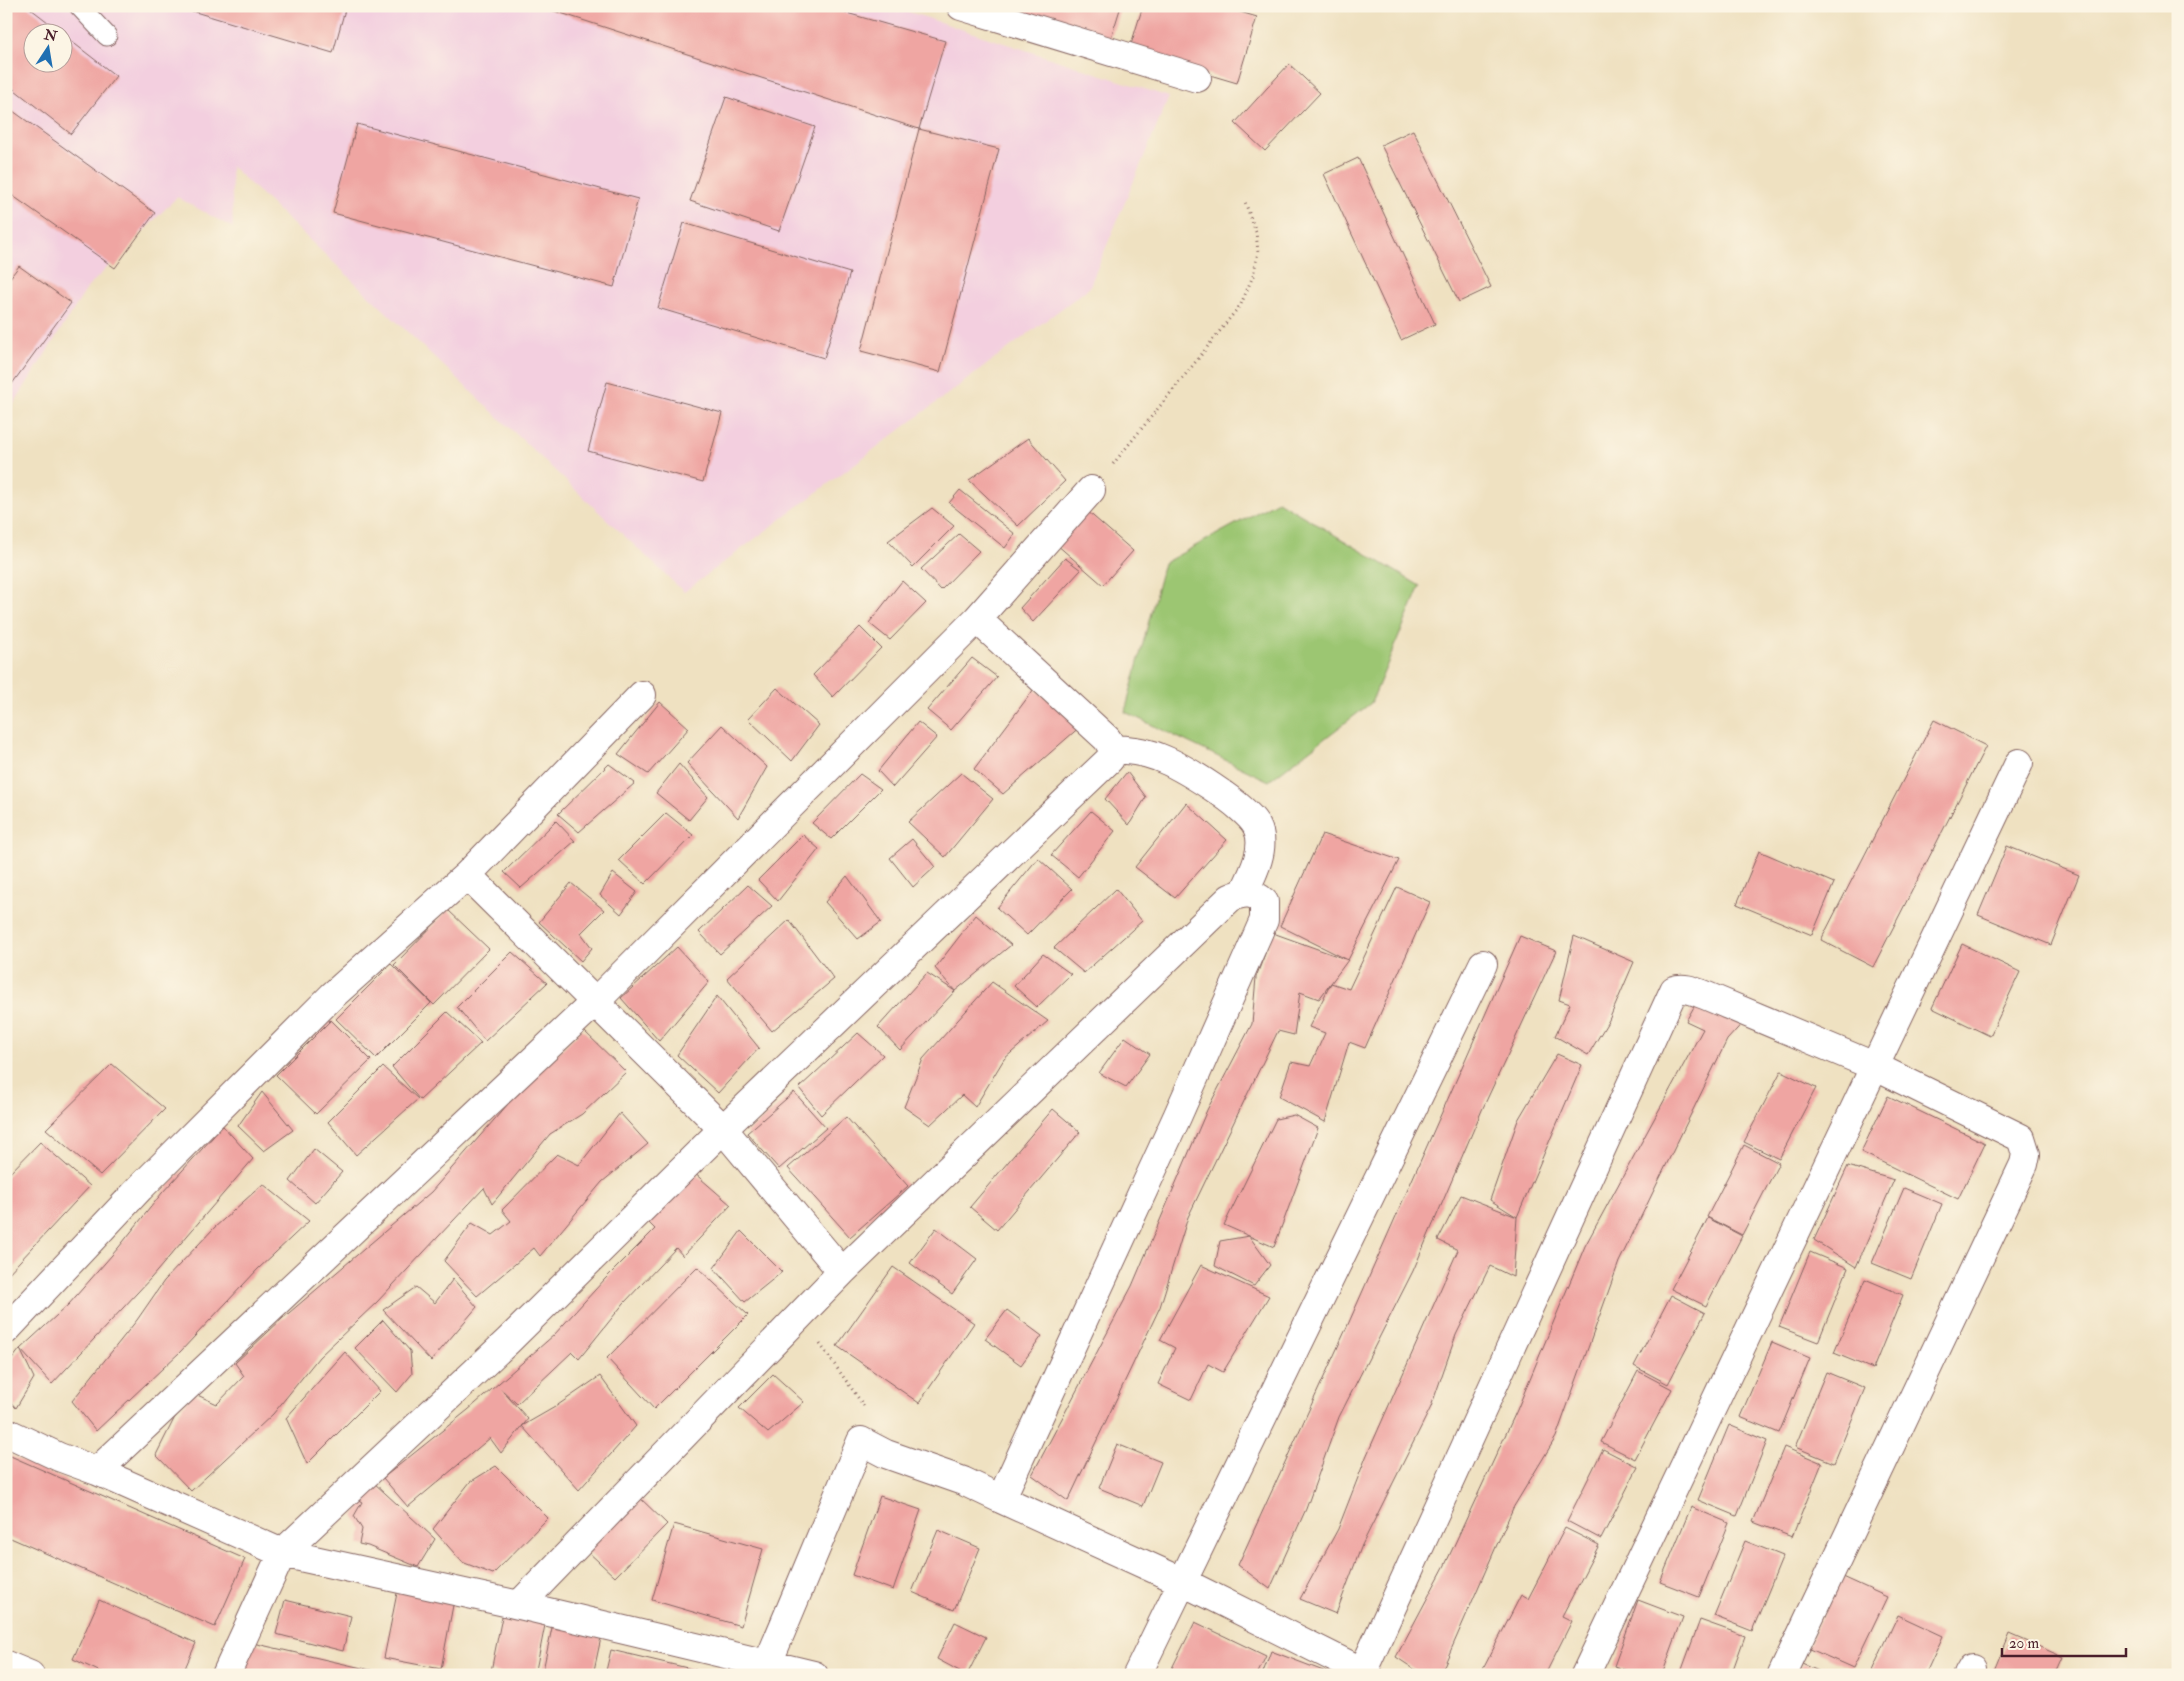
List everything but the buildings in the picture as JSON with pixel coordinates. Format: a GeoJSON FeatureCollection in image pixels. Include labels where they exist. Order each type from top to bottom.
{"type":"FeatureCollection","features":[{"type":"Feature","properties":{"kind":"street"},"geometry":{"type":"LineString","coordinates":[[961,6],[1197,78]]}},
{"type":"Feature","properties":{"kind":"street"},"geometry":{"type":"LineString","coordinates":[[97,1472],[594,1003],[976,619],[1091,490]]}},
{"type":"Feature","properties":{"kind":"street"},"geometry":{"type":"LineString","coordinates":[[226,1675],[282,1553],[508,1341],[723,1129],[1110,759],[1112,749],[1107,739],[976,619]]}},
{"type":"Feature","properties":{"kind":"street"},"geometry":{"type":"LineString","coordinates":[[6,1330],[140,1188],[325,1002],[467,875],[642,695]]}},
{"type":"Feature","properties":{"kind":"street"},"geometry":{"type":"LineString","coordinates":[[1112,749],[1134,750],[1166,761],[1230,799],[1249,815],[1258,827],[1260,841],[1254,873],[1244,892]]}},
{"type":"Feature","properties":{"kind":"street"},"geometry":{"type":"LineString","coordinates":[[1586,1675],[2019,763]]}},
{"type":"Feature","properties":{"kind":"street"},"geometry":{"type":"LineString","coordinates":[[467,875],[723,1129],[842,1272]]}},
{"type":"Feature","properties":{"kind":"street"},"geometry":{"type":"LineString","coordinates":[[519,1605],[842,1272],[1178,946],[1230,898],[1244,892],[1256,894],[1264,902],[1264,920],[1177,1117],[1001,1499]]}},
{"type":"Feature","properties":{"kind":"street"},"geometry":{"type":"LineString","coordinates":[[1137,1675],[1483,964]]}},
{"type":"Feature","properties":{"kind":"street"},"geometry":{"type":"LineString","coordinates":[[768,1663],[861,1441],[886,1454],[963,1481],[1183,1582],[1364,1674],[1674,990],[1687,988],[1874,1066],[2020,1138],[2026,1154],[2020,1173],[1782,1675]]}},
{"type":"Feature","properties":{"kind":"street"},"geometry":{"type":"LineString","coordinates":[[6,1432],[59,1457],[282,1553],[519,1605],[814,1675]]}},
{"type":"Feature","properties":{"kind":"street"},"geometry":{"type":"LineString","coordinates":[[6,1665],[30,1675]]}},
{"type":"Feature","properties":{"kind":"lane"},"geometry":{"type":"LineString","coordinates":[[79,6],[107,36]]}},
{"type":"Feature","properties":{"kind":"path"},"geometry":{"type":"LineString","coordinates":[[1091,490],[1241,304],[1254,276],[1258,252],[1256,232],[1245,202]]}},
{"type":"Feature","properties":{"kind":"path"},"geometry":{"type":"LineString","coordinates":[[800,1315],[869,1412]]}},
{"type":"Feature","properties":{"kind":"shaded area"},"geometry":{"type":"Polygon","coordinates":[[[6,6],[891,6],[1169,97],[1089,288],[684,592],[231,166],[233,228],[177,197],[88,287],[6,416],[6,6]]]}},
{"type":"Feature","properties":{"kind":"green space"},"geometry":{"type":"Polygon","coordinates":[[[1278,501],[1420,586],[1371,703],[1269,781],[1125,712],[1164,563],[1278,501]]]}}]}
